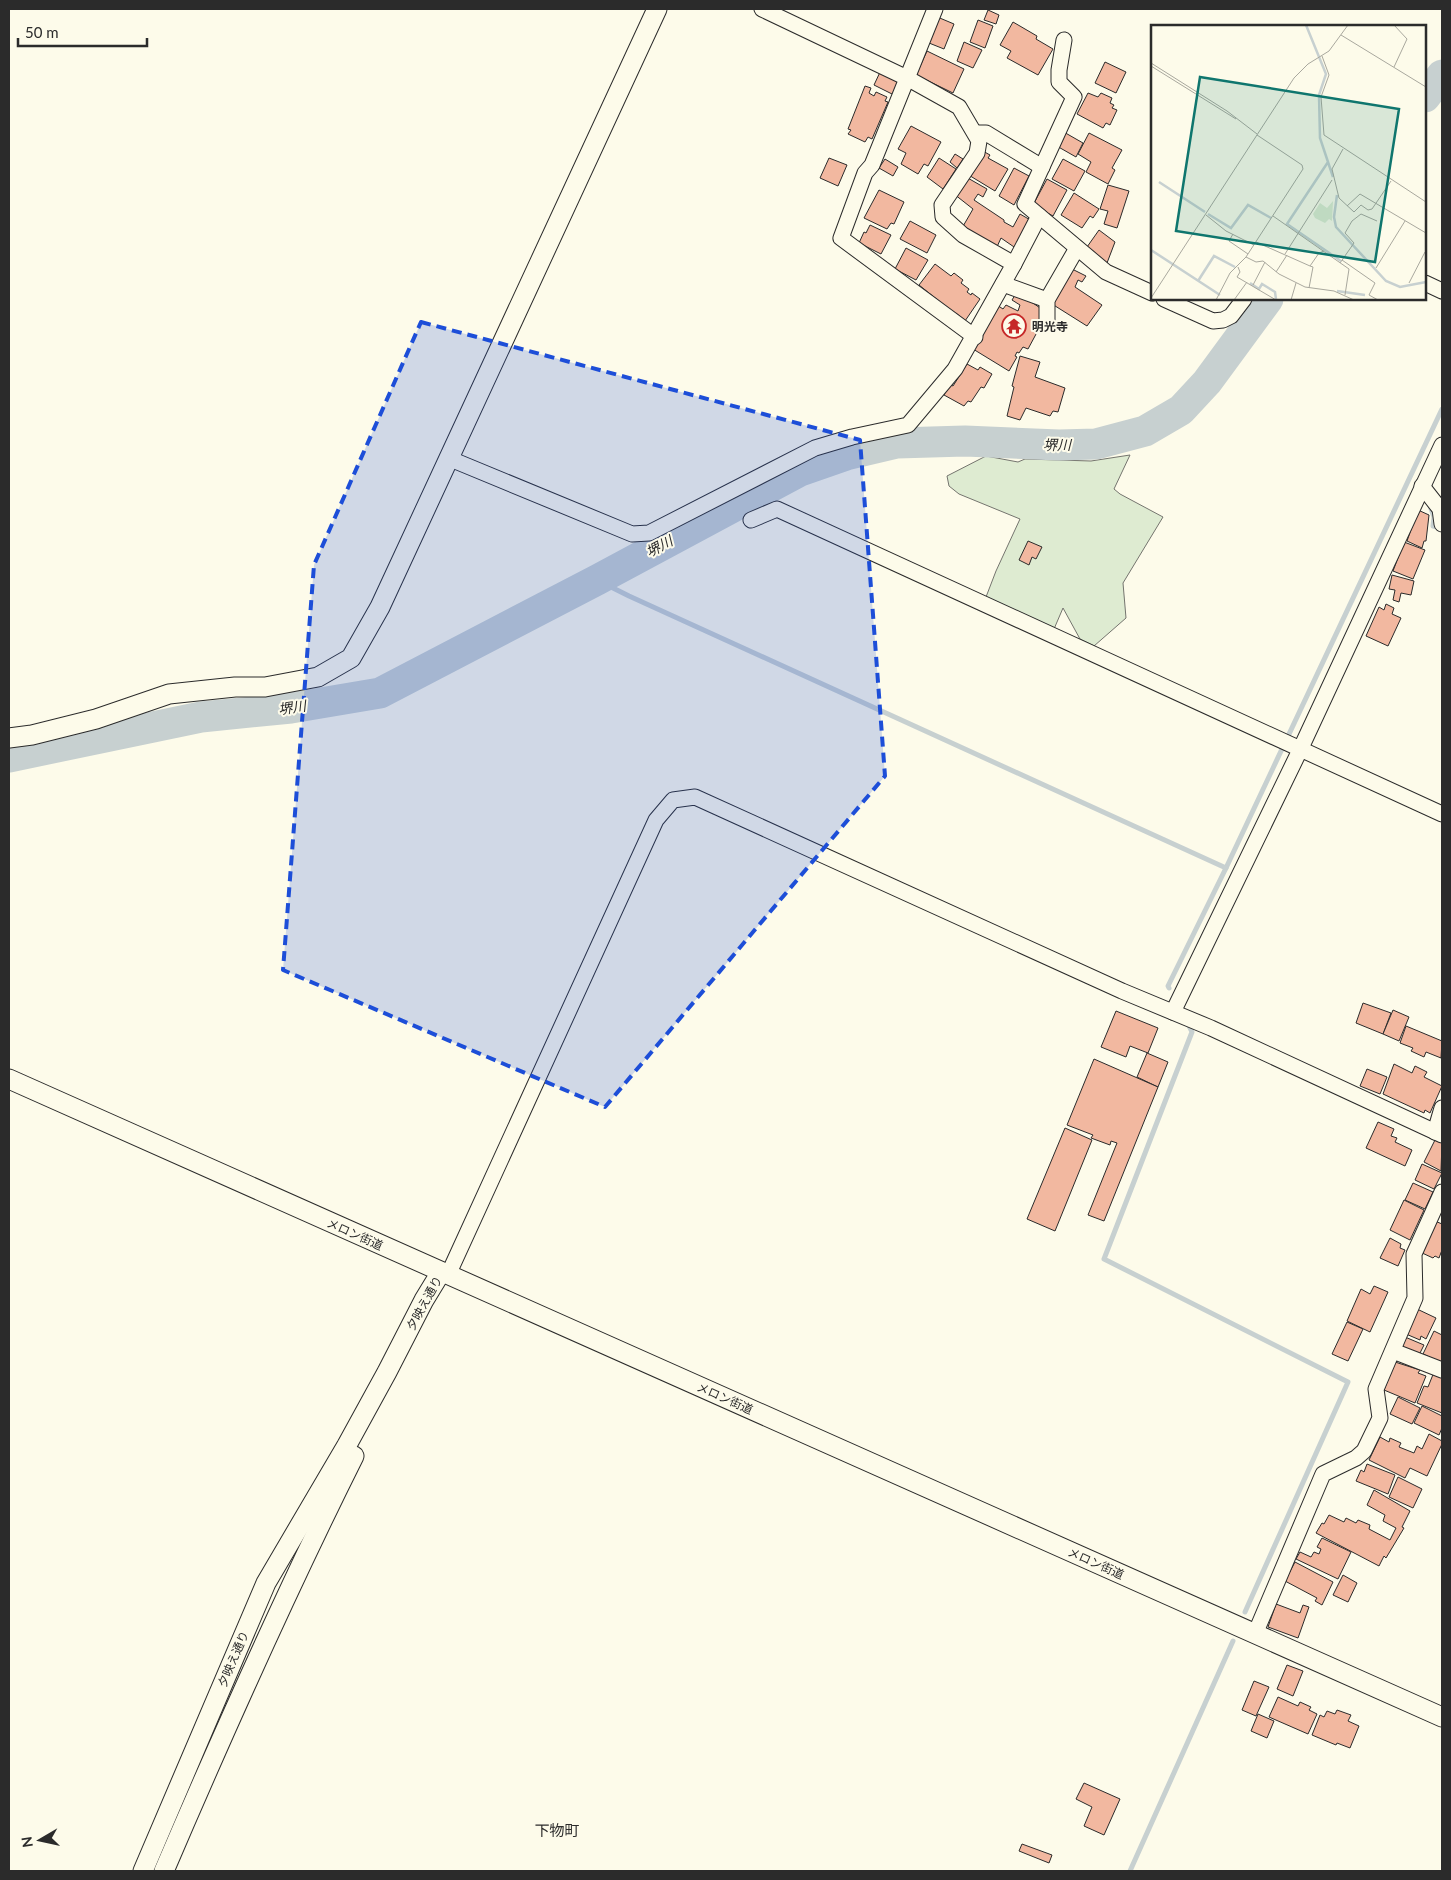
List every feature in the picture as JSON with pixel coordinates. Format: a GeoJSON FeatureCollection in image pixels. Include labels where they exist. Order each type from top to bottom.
{"type":"FeatureCollection","features":[{"type":"Feature","properties":{"kind":"street"},"geometry":{"type":"LineString","coordinates":[[9,738],[32,735],[96,719],[169,694],[235,687],[265,687],[318,677],[351,658],[380,607],[658,9]]}},
{"type":"Feature","properties":{"kind":"street"},"geometry":{"type":"LineString","coordinates":[[762,9],[907,78],[959,107],[979,141],[977,153],[942,205],[943,217],[963,235],[1014,264]]}},
{"type":"Feature","properties":{"kind":"street"},"geometry":{"type":"LineString","coordinates":[[935,9],[872,165],[865,173],[841,238],[975,337]]}},
{"type":"Feature","properties":{"kind":"street"},"geometry":{"type":"LineString","coordinates":[[1064,40],[1059,82],[1074,97],[1025,204],[1106,272],[1151,293]]}},
{"type":"Feature","properties":{"kind":"street"},"geometry":{"type":"LineString","coordinates":[[974,134],[986,134],[1042,167]]}},
{"type":"Feature","properties":{"kind":"street"},"geometry":{"type":"LineString","coordinates":[[448,458],[632,534],[649,533],[815,448],[852,437],[908,425],[955,369],[975,337],[1039,216]]}},
{"type":"Feature","properties":{"kind":"street"},"geometry":{"type":"LineString","coordinates":[[1047,322],[1047,300],[1077,248]]}},
{"type":"Feature","properties":{"kind":"street"},"geometry":{"type":"LineString","coordinates":[[1426,283],[1442,291]]}},
{"type":"Feature","properties":{"kind":"street"},"geometry":{"type":"LineString","coordinates":[[1003,284],[1047,300]]}},
{"type":"Feature","properties":{"kind":"street"},"geometry":{"type":"LineString","coordinates":[[1166,300],[1213,321],[1223,320],[1231,316],[1243,300]]}},
{"type":"Feature","properties":{"kind":"street"},"geometry":{"type":"LineString","coordinates":[[1173,1012],[1300,750],[1442,445]]}},
{"type":"Feature","properties":{"kind":"street"},"geometry":{"type":"LineString","coordinates":[[1422,486],[1440,509],[1442,524]]}},
{"type":"Feature","properties":{"kind":"street"},"geometry":{"type":"LineString","coordinates":[[751,520],[777,509],[1442,814]]}},
{"type":"Feature","properties":{"kind":"street"},"geometry":{"type":"LineString","coordinates":[[444,1274],[656,820],[673,800],[695,797],[1439,1133],[1442,1108]]}},
{"type":"Feature","properties":{"kind":"street","name":"メロン街道"},"geometry":{"type":"LineString","coordinates":[[9,1079],[1442,1717]]}},
{"type":"Feature","properties":{"kind":"street"},"geometry":{"type":"LineString","coordinates":[[1256,1634],[1323,1474],[1356,1458],[1364,1451],[1380,1418],[1376,1389],[1415,1298],[1414,1254],[1442,1192]]}},
{"type":"Feature","properties":{"kind":"street","name":"夕映え通り"},"geometry":{"type":"LineString","coordinates":[[143,1871],[266,1583],[347,1445],[424,1300],[444,1274]]}},
{"type":"Feature","properties":{"kind":"street","name":"夕映え通り"},"geometry":{"type":"LineString","coordinates":[[164,1871],[313,1537],[444,1274]]}},
{"type":"Feature","properties":{"kind":"street"},"geometry":{"type":"LineString","coordinates":[[1393,1351],[1442,1370]]}},
{"type":"Feature","properties":{"kind":"highlighted area"},"geometry":{"type":"Polygon","coordinates":[[[421,322],[860,440],[885,776],[605,1107],[283,970],[314,565],[421,322]]]}},
{"type":"Feature","properties":{"kind":"green space"},"geometry":{"type":"Polygon","coordinates":[[[1130,455],[1114,489],[1163,517],[1123,583],[1126,618],[1094,646],[1080,639],[1063,608],[1054,629],[986,597],[1020,519],[959,494],[949,486],[947,476],[986,456],[1018,462],[1025,459],[1091,461],[1130,455]]]}},
{"type":"Feature","properties":{"kind":"building"},"geometry":{"type":"Polygon","coordinates":[[[988,10],[999,15],[996,24],[984,20],[988,10]]]}},
{"type":"Feature","properties":{"kind":"building"},"geometry":{"type":"Polygon","coordinates":[[[935,16],[954,24],[944,49],[924,41],[935,16]]]}},
{"type":"Feature","properties":{"kind":"building"},"geometry":{"type":"Polygon","coordinates":[[[978,20],[993,26],[985,48],[970,42],[978,20]]]}},
{"type":"Feature","properties":{"kind":"building"},"geometry":{"type":"Polygon","coordinates":[[[1013,22],[1037,36],[1036,39],[1053,49],[1038,75],[1007,58],[1011,51],[1000,45],[1013,22]]]}},
{"type":"Feature","properties":{"kind":"building"},"geometry":{"type":"Polygon","coordinates":[[[964,42],[982,50],[973,68],[957,61],[964,42]]]}},
{"type":"Feature","properties":{"kind":"building"},"geometry":{"type":"Polygon","coordinates":[[[927,51],[964,69],[953,93],[916,75],[927,51]]]}},
{"type":"Feature","properties":{"kind":"building"},"geometry":{"type":"Polygon","coordinates":[[[1105,62],[1126,72],[1116,93],[1095,83],[1105,62]]]}},
{"type":"Feature","properties":{"kind":"building"},"geometry":{"type":"Polygon","coordinates":[[[881,70],[903,79],[896,96],[874,85],[881,70]]]}},
{"type":"Feature","properties":{"kind":"building"},"geometry":{"type":"Polygon","coordinates":[[[865,86],[871,88],[869,93],[874,96],[876,92],[887,97],[885,101],[888,102],[872,139],[868,137],[865,142],[848,134],[851,130],[848,129],[865,86]]]}},
{"type":"Feature","properties":{"kind":"building"},"geometry":{"type":"Polygon","coordinates":[[[1088,93],[1098,97],[1101,93],[1112,98],[1110,103],[1114,105],[1112,108],[1117,110],[1110,125],[1106,123],[1103,128],[1077,114],[1088,93]]]}},
{"type":"Feature","properties":{"kind":"building"},"geometry":{"type":"Polygon","coordinates":[[[911,126],[941,142],[928,166],[924,164],[918,174],[901,164],[906,153],[898,149],[911,126]]]}},
{"type":"Feature","properties":{"kind":"building"},"geometry":{"type":"Polygon","coordinates":[[[1062,131],[1083,143],[1076,157],[1055,145],[1062,131]]]}},
{"type":"Feature","properties":{"kind":"building"},"geometry":{"type":"Polygon","coordinates":[[[1089,133],[1122,150],[1112,168],[1115,170],[1108,184],[1086,172],[1091,162],[1078,154],[1089,133]]]}},
{"type":"Feature","properties":{"kind":"building"},"geometry":{"type":"Polygon","coordinates":[[[981,150],[990,155],[988,158],[1008,169],[995,191],[967,174],[981,150]]]}},
{"type":"Feature","properties":{"kind":"building"},"geometry":{"type":"Polygon","coordinates":[[[955,154],[963,159],[957,168],[950,162],[955,154]]]}},
{"type":"Feature","properties":{"kind":"building"},"geometry":{"type":"Polygon","coordinates":[[[829,158],[847,165],[838,186],[820,178],[829,158]]]}},
{"type":"Feature","properties":{"kind":"building"},"geometry":{"type":"Polygon","coordinates":[[[939,158],[956,169],[943,189],[927,177],[939,158]]]}},
{"type":"Feature","properties":{"kind":"building"},"geometry":{"type":"Polygon","coordinates":[[[885,159],[898,167],[893,176],[879,168],[885,159]]]}},
{"type":"Feature","properties":{"kind":"building"},"geometry":{"type":"Polygon","coordinates":[[[1063,159],[1085,171],[1074,191],[1052,179],[1063,159]]]}},
{"type":"Feature","properties":{"kind":"building"},"geometry":{"type":"Polygon","coordinates":[[[1014,168],[1029,176],[1014,205],[999,196],[1014,168]]]}},
{"type":"Feature","properties":{"kind":"building"},"geometry":{"type":"Polygon","coordinates":[[[966,177],[987,189],[983,197],[978,194],[974,200],[1004,220],[1004,222],[1013,227],[1020,214],[1032,221],[1017,249],[1001,238],[996,249],[962,228],[973,209],[954,194],[966,177]]]}},
{"type":"Feature","properties":{"kind":"building"},"geometry":{"type":"Polygon","coordinates":[[[1047,179],[1067,190],[1053,216],[1033,205],[1047,179]]]}},
{"type":"Feature","properties":{"kind":"building"},"geometry":{"type":"Polygon","coordinates":[[[1108,185],[1129,191],[1117,228],[1104,224],[1108,211],[1100,209],[1108,185]]]}},
{"type":"Feature","properties":{"kind":"building"},"geometry":{"type":"Polygon","coordinates":[[[879,190],[904,202],[894,224],[891,223],[887,229],[864,218],[879,190]]]}},
{"type":"Feature","properties":{"kind":"building"},"geometry":{"type":"Polygon","coordinates":[[[1074,193],[1099,209],[1093,218],[1090,216],[1082,228],[1061,215],[1074,193]]]}},
{"type":"Feature","properties":{"kind":"building"},"geometry":{"type":"Polygon","coordinates":[[[910,221],[936,235],[927,253],[900,239],[910,221]]]}},
{"type":"Feature","properties":{"kind":"building"},"geometry":{"type":"Polygon","coordinates":[[[870,225],[891,235],[881,254],[859,243],[870,225]]]}},
{"type":"Feature","properties":{"kind":"building"},"geometry":{"type":"Polygon","coordinates":[[[1099,230],[1115,242],[1107,263],[1087,247],[1099,230]]]}},
{"type":"Feature","properties":{"kind":"building"},"geometry":{"type":"Polygon","coordinates":[[[906,248],[928,260],[916,280],[895,269],[906,248]]]}},
{"type":"Feature","properties":{"kind":"building"},"geometry":{"type":"Polygon","coordinates":[[[935,264],[951,276],[954,273],[963,280],[961,283],[969,289],[967,292],[980,299],[965,321],[919,285],[935,264]]]}},
{"type":"Feature","properties":{"kind":"building"},"geometry":{"type":"Polygon","coordinates":[[[1072,269],[1086,276],[1082,282],[1078,280],[1075,287],[1102,305],[1087,326],[1052,304],[1072,269]]]}},
{"type":"Feature","properties":{"kind":"building"},"geometry":{"type":"Polygon","coordinates":[[[1017,292],[1043,310],[1042,323],[1028,349],[1023,347],[1019,353],[1017,352],[1015,356],[1017,357],[1009,371],[973,349],[997,305],[1003,309],[1006,305],[1018,311],[1020,305],[1012,300],[1017,292]]]}},
{"type":"Feature","properties":{"kind":"building"},"geometry":{"type":"Polygon","coordinates":[[[1020,356],[1040,362],[1035,377],[1065,388],[1058,412],[1053,411],[1050,416],[1026,408],[1020,420],[1007,416],[1020,356]]]}},
{"type":"Feature","properties":{"kind":"building"},"geometry":{"type":"Polygon","coordinates":[[[967,364],[978,370],[980,367],[992,374],[984,388],[981,387],[971,402],[968,401],[964,406],[944,395],[949,384],[953,386],[967,364]]]}},
{"type":"Feature","properties":{"kind":"building"},"geometry":{"type":"Polygon","coordinates":[[[1418,510],[1429,515],[1426,541],[1424,541],[1422,548],[1407,541],[1418,510]]]}},
{"type":"Feature","properties":{"kind":"building"},"geometry":{"type":"Polygon","coordinates":[[[1028,541],[1042,547],[1036,559],[1032,557],[1029,565],[1019,560],[1028,541]]]}},
{"type":"Feature","properties":{"kind":"building"},"geometry":{"type":"Polygon","coordinates":[[[1404,542],[1425,550],[1413,579],[1393,571],[1404,542]]]}},
{"type":"Feature","properties":{"kind":"building"},"geometry":{"type":"Polygon","coordinates":[[[1392,575],[1414,581],[1411,595],[1401,593],[1399,602],[1393,600],[1395,590],[1389,589],[1392,575]]]}},
{"type":"Feature","properties":{"kind":"building"},"geometry":{"type":"Polygon","coordinates":[[[1386,604],[1394,608],[1392,614],[1401,618],[1388,646],[1366,636],[1379,607],[1384,610],[1386,604]]]}},
{"type":"Feature","properties":{"kind":"building"},"geometry":{"type":"Polygon","coordinates":[[[1363,1003],[1391,1013],[1383,1034],[1356,1023],[1363,1003]]]}},
{"type":"Feature","properties":{"kind":"building"},"geometry":{"type":"Polygon","coordinates":[[[1393,1010],[1409,1017],[1399,1041],[1383,1034],[1393,1010]]]}},
{"type":"Feature","properties":{"kind":"building"},"geometry":{"type":"Polygon","coordinates":[[[1116,1011],[1158,1028],[1148,1053],[1130,1046],[1126,1057],[1101,1047],[1116,1011]]]}},
{"type":"Feature","properties":{"kind":"building"},"geometry":{"type":"Polygon","coordinates":[[[1406,1026],[1442,1041],[1441,1058],[1426,1052],[1424,1057],[1411,1051],[1413,1048],[1400,1043],[1406,1026]]]}},
{"type":"Feature","properties":{"kind":"building"},"geometry":{"type":"Polygon","coordinates":[[[1147,1053],[1168,1062],[1158,1087],[1137,1077],[1147,1053]]]}},
{"type":"Feature","properties":{"kind":"building"},"geometry":{"type":"Polygon","coordinates":[[[1094,1059],[1158,1087],[1104,1221],[1088,1215],[1117,1143],[1111,1141],[1110,1145],[1091,1138],[1093,1135],[1067,1125],[1094,1059]]]}},
{"type":"Feature","properties":{"kind":"building"},"geometry":{"type":"Polygon","coordinates":[[[1394,1064],[1412,1073],[1415,1066],[1427,1072],[1424,1077],[1442,1086],[1430,1113],[1425,1110],[1424,1113],[1383,1094],[1394,1064]]]}},
{"type":"Feature","properties":{"kind":"building"},"geometry":{"type":"Polygon","coordinates":[[[1367,1069],[1387,1077],[1380,1094],[1360,1086],[1367,1069]]]}},
{"type":"Feature","properties":{"kind":"building"},"geometry":{"type":"Polygon","coordinates":[[[1378,1122],[1394,1129],[1391,1136],[1397,1138],[1395,1142],[1412,1150],[1405,1166],[1366,1148],[1378,1122]]]}},
{"type":"Feature","properties":{"kind":"building"},"geometry":{"type":"Polygon","coordinates":[[[1065,1128],[1092,1140],[1055,1231],[1027,1219],[1065,1128]]]}},
{"type":"Feature","properties":{"kind":"building"},"geometry":{"type":"Polygon","coordinates":[[[1435,1140],[1442,1143],[1441,1171],[1424,1162],[1435,1140]]]}},
{"type":"Feature","properties":{"kind":"building"},"geometry":{"type":"Polygon","coordinates":[[[1422,1164],[1442,1173],[1434,1189],[1415,1180],[1422,1164]]]}},
{"type":"Feature","properties":{"kind":"building"},"geometry":{"type":"Polygon","coordinates":[[[1413,1183],[1433,1192],[1425,1209],[1405,1200],[1413,1183]]]}},
{"type":"Feature","properties":{"kind":"building"},"geometry":{"type":"Polygon","coordinates":[[[1404,1200],[1424,1210],[1410,1240],[1390,1230],[1404,1200]]]}},
{"type":"Feature","properties":{"kind":"building"},"geometry":{"type":"Polygon","coordinates":[[[1435,1221],[1442,1224],[1442,1250],[1439,1258],[1435,1256],[1433,1258],[1420,1252],[1435,1221]]]}},
{"type":"Feature","properties":{"kind":"building"},"geometry":{"type":"Polygon","coordinates":[[[1390,1238],[1401,1244],[1400,1248],[1405,1250],[1398,1266],[1380,1258],[1390,1238]]]}},
{"type":"Feature","properties":{"kind":"building"},"geometry":{"type":"Polygon","coordinates":[[[1374,1286],[1388,1292],[1370,1332],[1347,1321],[1361,1289],[1370,1294],[1374,1286]]]}},
{"type":"Feature","properties":{"kind":"building"},"geometry":{"type":"Polygon","coordinates":[[[1417,1309],[1436,1318],[1426,1339],[1421,1336],[1420,1340],[1406,1334],[1417,1309]]]}},
{"type":"Feature","properties":{"kind":"building"},"geometry":{"type":"Polygon","coordinates":[[[1347,1322],[1363,1329],[1348,1361],[1332,1354],[1347,1322]]]}},
{"type":"Feature","properties":{"kind":"building"},"geometry":{"type":"Polygon","coordinates":[[[1434,1331],[1442,1335],[1442,1363],[1423,1354],[1434,1331]]]}},
{"type":"Feature","properties":{"kind":"building"},"geometry":{"type":"Polygon","coordinates":[[[1405,1337],[1424,1345],[1418,1357],[1400,1349],[1405,1337]]]}},
{"type":"Feature","properties":{"kind":"building"},"geometry":{"type":"Polygon","coordinates":[[[1395,1362],[1420,1370],[1418,1373],[1426,1376],[1415,1403],[1384,1390],[1395,1362]]]}},
{"type":"Feature","properties":{"kind":"building"},"geometry":{"type":"Polygon","coordinates":[[[1434,1372],[1442,1375],[1442,1413],[1417,1403],[1424,1386],[1428,1387],[1434,1372]]]}},
{"type":"Feature","properties":{"kind":"building"},"geometry":{"type":"Polygon","coordinates":[[[1398,1397],[1420,1408],[1412,1424],[1390,1414],[1398,1397]]]}},
{"type":"Feature","properties":{"kind":"building"},"geometry":{"type":"Polygon","coordinates":[[[1422,1406],[1442,1416],[1442,1428],[1439,1435],[1414,1423],[1422,1406]]]}},
{"type":"Feature","properties":{"kind":"building"},"geometry":{"type":"Polygon","coordinates":[[[1429,1434],[1442,1441],[1442,1444],[1427,1476],[1410,1468],[1405,1478],[1369,1460],[1380,1437],[1389,1442],[1390,1438],[1401,1443],[1399,1447],[1414,1453],[1417,1446],[1422,1449],[1429,1434]]]}},
{"type":"Feature","properties":{"kind":"building"},"geometry":{"type":"Polygon","coordinates":[[[1367,1464],[1395,1475],[1388,1494],[1356,1481],[1361,1470],[1364,1472],[1367,1464]]]}},
{"type":"Feature","properties":{"kind":"building"},"geometry":{"type":"Polygon","coordinates":[[[1398,1477],[1422,1489],[1413,1508],[1389,1497],[1398,1477]]]}},
{"type":"Feature","properties":{"kind":"building"},"geometry":{"type":"Polygon","coordinates":[[[1374,1490],[1410,1511],[1402,1527],[1404,1528],[1379,1566],[1316,1533],[1329,1515],[1344,1522],[1346,1518],[1356,1523],[1358,1520],[1370,1525],[1369,1529],[1390,1540],[1396,1528],[1383,1521],[1385,1515],[1367,1505],[1374,1490]]]}},
{"type":"Feature","properties":{"kind":"building"},"geometry":{"type":"Polygon","coordinates":[[[1322,1538],[1351,1552],[1338,1579],[1296,1559],[1300,1552],[1311,1557],[1314,1552],[1319,1554],[1321,1549],[1317,1547],[1322,1538]]]}},
{"type":"Feature","properties":{"kind":"building"},"geometry":{"type":"Polygon","coordinates":[[[1295,1562],[1333,1582],[1322,1605],[1315,1601],[1317,1598],[1285,1581],[1295,1562]]]}},
{"type":"Feature","properties":{"kind":"building"},"geometry":{"type":"Polygon","coordinates":[[[1343,1575],[1357,1583],[1348,1602],[1333,1595],[1343,1575]]]}},
{"type":"Feature","properties":{"kind":"building"},"geometry":{"type":"Polygon","coordinates":[[[1276,1604],[1300,1613],[1303,1605],[1309,1607],[1298,1638],[1268,1627],[1276,1604]]]}},
{"type":"Feature","properties":{"kind":"building"},"geometry":{"type":"Polygon","coordinates":[[[1287,1665],[1303,1671],[1293,1696],[1277,1689],[1287,1665]]]}},
{"type":"Feature","properties":{"kind":"building"},"geometry":{"type":"Polygon","coordinates":[[[1254,1681],[1269,1687],[1256,1716],[1242,1710],[1254,1681]]]}},
{"type":"Feature","properties":{"kind":"building"},"geometry":{"type":"Polygon","coordinates":[[[1278,1697],[1298,1706],[1300,1702],[1311,1707],[1309,1710],[1317,1714],[1308,1734],[1269,1717],[1278,1697]]]}},
{"type":"Feature","properties":{"kind":"building"},"geometry":{"type":"Polygon","coordinates":[[[1337,1710],[1351,1715],[1348,1721],[1359,1726],[1350,1748],[1337,1743],[1336,1745],[1312,1735],[1320,1715],[1324,1717],[1327,1711],[1335,1714],[1337,1710]]]}},
{"type":"Feature","properties":{"kind":"building"},"geometry":{"type":"Polygon","coordinates":[[[1258,1714],[1274,1721],[1267,1738],[1251,1731],[1258,1714]]]}},
{"type":"Feature","properties":{"kind":"building"},"geometry":{"type":"Polygon","coordinates":[[[1084,1783],[1120,1799],[1104,1835],[1084,1826],[1092,1807],[1076,1799],[1084,1783]]]}},
{"type":"Feature","properties":{"kind":"building"},"geometry":{"type":"Polygon","coordinates":[[[1022,1844],[1052,1855],[1049,1863],[1019,1851],[1022,1844]]]}},
{"type":"Feature","properties":{"kind":"waterway","name":"堺川"},"geometry":{"type":"LineString","coordinates":[[1426,96],[1442,75]]}},
{"type":"Feature","properties":{"kind":"waterway","name":"堺川"},"geometry":{"type":"LineString","coordinates":[[9,757],[201,717],[291,708],[380,693],[597,580],[800,471],[846,455],[897,443],[965,441],[1059,445],[1096,444],[1145,431],[1181,410],[1207,382],[1267,300]]}},
{"type":"Feature","properties":{"kind":"waterway"},"geometry":{"type":"LineString","coordinates":[[597,580],[1226,868],[1442,409]]}},
{"type":"Feature","properties":{"kind":"waterway"},"geometry":{"type":"LineString","coordinates":[[1430,506],[1434,517],[1433,526],[1441,528]]}},
{"type":"Feature","properties":{"kind":"waterway"},"geometry":{"type":"LineString","coordinates":[[1169,988],[1168,986],[1226,868]]}},
{"type":"Feature","properties":{"kind":"waterway"},"geometry":{"type":"LineString","coordinates":[[1187,1022],[1192,1032],[1104,1259],[1348,1382],[1245,1612]]}},
{"type":"Feature","properties":{"kind":"waterway"},"geometry":{"type":"LineString","coordinates":[[1130,1871],[1233,1641]]}},
{"type":"Feature","properties":{"kind":"place","name":"明光寺"},"geometry":{"type":"Point","coordinates":[1014,326]}},
{"type":"Feature","properties":{"kind":"district","name":"下物町"},"geometry":{"type":"Point","coordinates":[557,1830]}}]}
